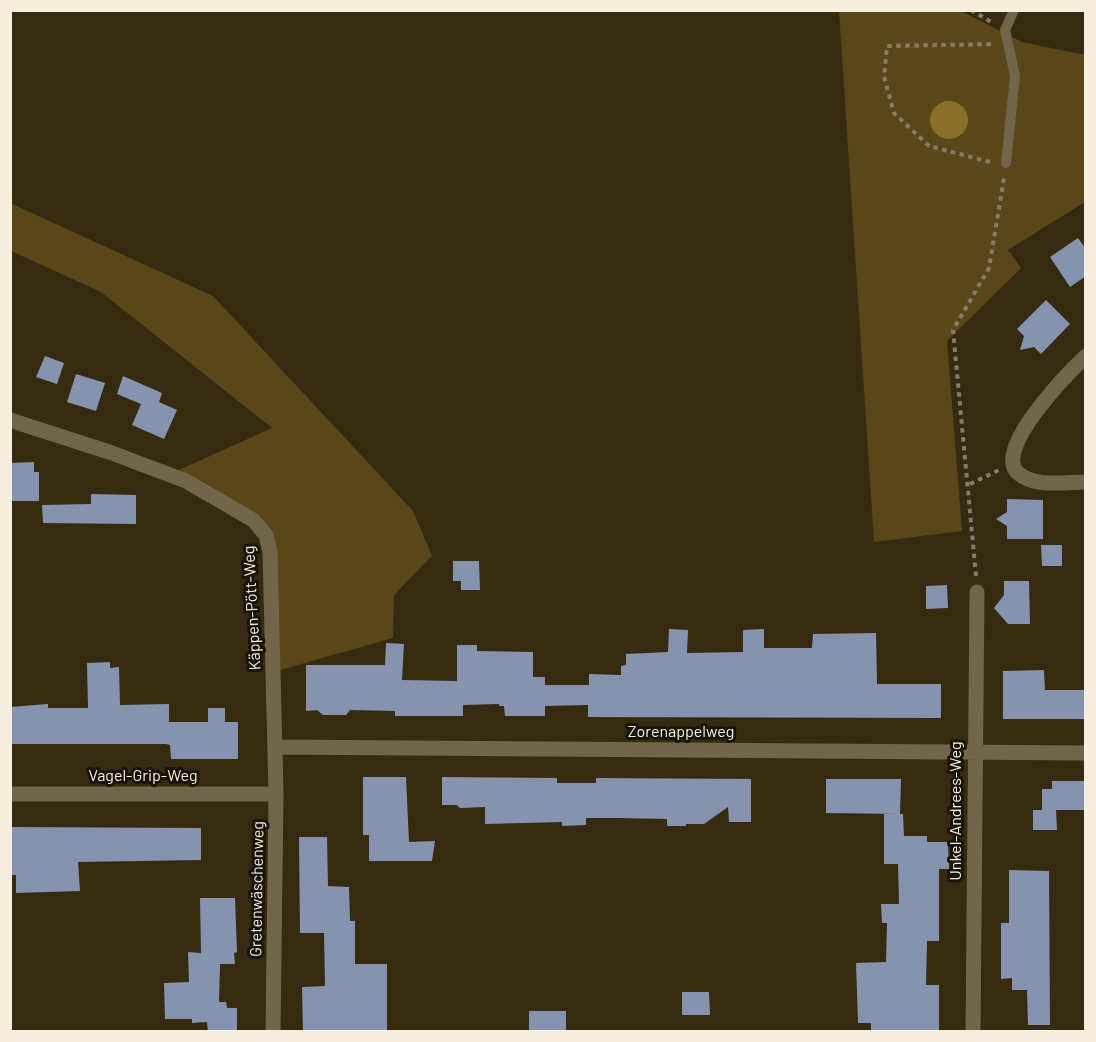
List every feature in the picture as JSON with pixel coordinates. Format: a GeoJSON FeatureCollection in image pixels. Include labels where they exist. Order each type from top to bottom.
{"type":"FeatureCollection","features":[{"type":"Feature","properties":{"kind":"street"},"geometry":{"type":"LineString","coordinates":[[1086,356],[1053,387],[1014,447],[1013,464],[1017,473],[1035,482],[1086,482]]}},
{"type":"Feature","properties":{"kind":"street","name":"Käppen-Pött-Weg"},"geometry":{"type":"LineString","coordinates":[[10,420],[112,453],[186,481],[254,520],[266,535],[270,552],[276,747]]}},
{"type":"Feature","properties":{"kind":"street","name":"Unkel-Andrees-Weg"},"geometry":{"type":"LineString","coordinates":[[973,1032],[977,592]]}},
{"type":"Feature","properties":{"kind":"street","name":"Zorenappelweg"},"geometry":{"type":"LineString","coordinates":[[276,747],[1086,753]]}},
{"type":"Feature","properties":{"kind":"street","name":"Gretenwäschenweg"},"geometry":{"type":"LineString","coordinates":[[273,1032],[276,747]]}},
{"type":"Feature","properties":{"kind":"street","name":"Vagel-Grip-Weg"},"geometry":{"type":"LineString","coordinates":[[10,794],[276,794]]}},
{"type":"Feature","properties":{"kind":"lane"},"geometry":{"type":"LineString","coordinates":[[1006,163],[1015,76],[1005,30],[1014,10]]}},
{"type":"Feature","properties":{"kind":"path"},"geometry":{"type":"LineString","coordinates":[[971,10],[1005,30]]}},
{"type":"Feature","properties":{"kind":"path"},"geometry":{"type":"LineString","coordinates":[[987,44],[887,46],[884,77],[894,113],[929,146],[987,162]]}},
{"type":"Feature","properties":{"kind":"path"},"geometry":{"type":"LineString","coordinates":[[977,592],[970,484],[953,330],[989,268],[1006,163]]}},
{"type":"Feature","properties":{"kind":"path"},"geometry":{"type":"LineString","coordinates":[[970,484],[1013,464]]}},
{"type":"Feature","properties":{"kind":"shaded area"},"geometry":{"type":"Polygon","coordinates":[[[839,11],[961,11],[1022,42],[1085,55],[1085,202],[1008,250],[1021,268],[947,341],[962,531],[874,542],[839,11]]]}},
{"type":"Feature","properties":{"kind":"shaded area"},"geometry":{"type":"Polygon","coordinates":[[[949,101],[962,107],[968,120],[962,133],[949,139],[936,133],[930,120],[936,107],[949,101]]]}},
{"type":"Feature","properties":{"kind":"shaded area"},"geometry":{"type":"Polygon","coordinates":[[[10,203],[213,296],[413,511],[432,556],[394,595],[393,638],[273,672],[270,552],[253,520],[179,470],[272,428],[101,292],[11,251],[10,203]]]}},
{"type":"Feature","properties":{"kind":"building"},"geometry":{"type":"Polygon","coordinates":[[[1078,238],[1086,249],[1086,276],[1070,287],[1050,257],[1078,238]]]}},
{"type":"Feature","properties":{"kind":"building"},"geometry":{"type":"Polygon","coordinates":[[[1046,300],[1070,324],[1041,354],[1034,347],[1020,350],[1024,336],[1017,329],[1046,300]]]}},
{"type":"Feature","properties":{"kind":"building"},"geometry":{"type":"Polygon","coordinates":[[[45,356],[64,363],[57,384],[36,377],[45,356]]]}},
{"type":"Feature","properties":{"kind":"building"},"geometry":{"type":"Polygon","coordinates":[[[76,374],[105,383],[96,411],[67,402],[76,374]]]}},
{"type":"Feature","properties":{"kind":"building"},"geometry":{"type":"Polygon","coordinates":[[[123,376],[162,393],[159,402],[177,410],[164,439],[132,425],[141,404],[117,394],[123,376]]]}},
{"type":"Feature","properties":{"kind":"building"},"geometry":{"type":"Polygon","coordinates":[[[34,462],[34,472],[39,472],[39,501],[11,501],[10,463],[34,462]]]}},
{"type":"Feature","properties":{"kind":"building"},"geometry":{"type":"Polygon","coordinates":[[[91,494],[136,495],[136,524],[43,523],[42,505],[91,504],[91,494]]]}},
{"type":"Feature","properties":{"kind":"building"},"geometry":{"type":"Polygon","coordinates":[[[1007,499],[1043,500],[1043,539],[1007,539],[1007,526],[996,519],[1007,512],[1007,499]]]}},
{"type":"Feature","properties":{"kind":"building"},"geometry":{"type":"Polygon","coordinates":[[[1041,545],[1062,545],[1062,566],[1042,566],[1041,545]]]}},
{"type":"Feature","properties":{"kind":"building"},"geometry":{"type":"Polygon","coordinates":[[[453,561],[479,561],[480,590],[461,590],[461,581],[453,581],[453,561]]]}},
{"type":"Feature","properties":{"kind":"building"},"geometry":{"type":"Polygon","coordinates":[[[1004,581],[1029,581],[1030,624],[1008,624],[994,608],[1004,595],[1004,581]]]}},
{"type":"Feature","properties":{"kind":"building"},"geometry":{"type":"Polygon","coordinates":[[[947,585],[948,608],[926,609],[926,586],[947,585]]]}},
{"type":"Feature","properties":{"kind":"building"},"geometry":{"type":"Polygon","coordinates":[[[669,629],[688,630],[687,653],[743,652],[743,630],[764,629],[764,648],[812,648],[813,634],[876,633],[877,684],[941,684],[941,718],[588,717],[588,705],[545,706],[545,716],[505,716],[504,706],[499,706],[499,704],[463,705],[463,716],[395,716],[395,711],[350,710],[346,715],[323,715],[317,710],[306,711],[306,665],[385,665],[386,643],[404,644],[402,680],[457,681],[457,645],[477,645],[477,651],[533,652],[533,677],[545,677],[545,685],[589,685],[589,674],[621,675],[621,666],[626,665],[626,654],[668,652],[669,629]]]}},
{"type":"Feature","properties":{"kind":"building"},"geometry":{"type":"Polygon","coordinates":[[[110,662],[110,668],[119,667],[120,705],[169,704],[169,722],[208,722],[208,708],[225,708],[225,722],[238,722],[238,759],[171,759],[170,745],[166,744],[10,744],[10,707],[48,704],[48,708],[88,708],[87,663],[110,662]]]}},
{"type":"Feature","properties":{"kind":"building"},"geometry":{"type":"Polygon","coordinates":[[[1044,670],[1045,690],[1086,690],[1086,719],[1003,719],[1003,671],[1044,670]]]}},
{"type":"Feature","properties":{"kind":"building"},"geometry":{"type":"Polygon","coordinates":[[[363,777],[406,777],[409,842],[435,841],[432,861],[369,861],[369,835],[363,835],[363,777]]]}},
{"type":"Feature","properties":{"kind":"building"},"geometry":{"type":"Polygon","coordinates":[[[442,777],[557,778],[557,783],[596,783],[596,778],[751,779],[751,822],[729,822],[728,807],[704,824],[686,824],[686,826],[667,826],[667,819],[620,818],[586,818],[586,825],[562,826],[562,822],[485,824],[485,807],[460,808],[457,805],[442,805],[442,777]]]}},
{"type":"Feature","properties":{"kind":"building"},"geometry":{"type":"Polygon","coordinates":[[[826,779],[901,779],[900,814],[826,813],[826,779]]]}},
{"type":"Feature","properties":{"kind":"building"},"geometry":{"type":"Polygon","coordinates":[[[1052,781],[1086,781],[1086,810],[1042,810],[1042,789],[1052,789],[1052,781]]]}},
{"type":"Feature","properties":{"kind":"building"},"geometry":{"type":"Polygon","coordinates":[[[1033,810],[1056,810],[1057,830],[1033,830],[1033,810]]]}},
{"type":"Feature","properties":{"kind":"building"},"geometry":{"type":"Polygon","coordinates":[[[884,814],[903,814],[904,836],[927,836],[927,842],[948,842],[949,869],[939,869],[939,941],[927,941],[926,985],[939,985],[939,1032],[871,1031],[871,1023],[858,1023],[856,963],[886,962],[887,923],[882,923],[881,904],[899,904],[898,864],[884,864],[884,814]]]}},
{"type":"Feature","properties":{"kind":"building"},"geometry":{"type":"Polygon","coordinates":[[[10,827],[201,828],[201,860],[78,862],[80,891],[16,893],[16,875],[10,875],[10,827]]]}},
{"type":"Feature","properties":{"kind":"building"},"geometry":{"type":"Polygon","coordinates":[[[299,837],[327,837],[328,886],[349,887],[350,921],[355,921],[355,964],[387,964],[387,1032],[303,1032],[302,987],[325,986],[324,933],[300,933],[299,837]]]}},
{"type":"Feature","properties":{"kind":"building"},"geometry":{"type":"Polygon","coordinates":[[[1009,870],[1049,871],[1050,1025],[1028,1025],[1027,990],[1012,990],[1012,978],[1001,979],[1001,923],[1009,923],[1009,870]]]}},
{"type":"Feature","properties":{"kind":"building"},"geometry":{"type":"Polygon","coordinates":[[[200,898],[235,898],[237,952],[234,953],[235,964],[220,964],[219,1002],[226,1002],[227,1008],[237,1008],[237,1032],[208,1032],[207,1022],[192,1023],[192,1019],[165,1019],[164,983],[189,982],[188,952],[201,953],[200,898]]]}},
{"type":"Feature","properties":{"kind":"building"},"geometry":{"type":"Polygon","coordinates":[[[682,992],[709,992],[710,1015],[682,1015],[682,992]]]}},
{"type":"Feature","properties":{"kind":"building"},"geometry":{"type":"Polygon","coordinates":[[[529,1011],[566,1011],[566,1031],[529,1031],[529,1011]]]}}]}
